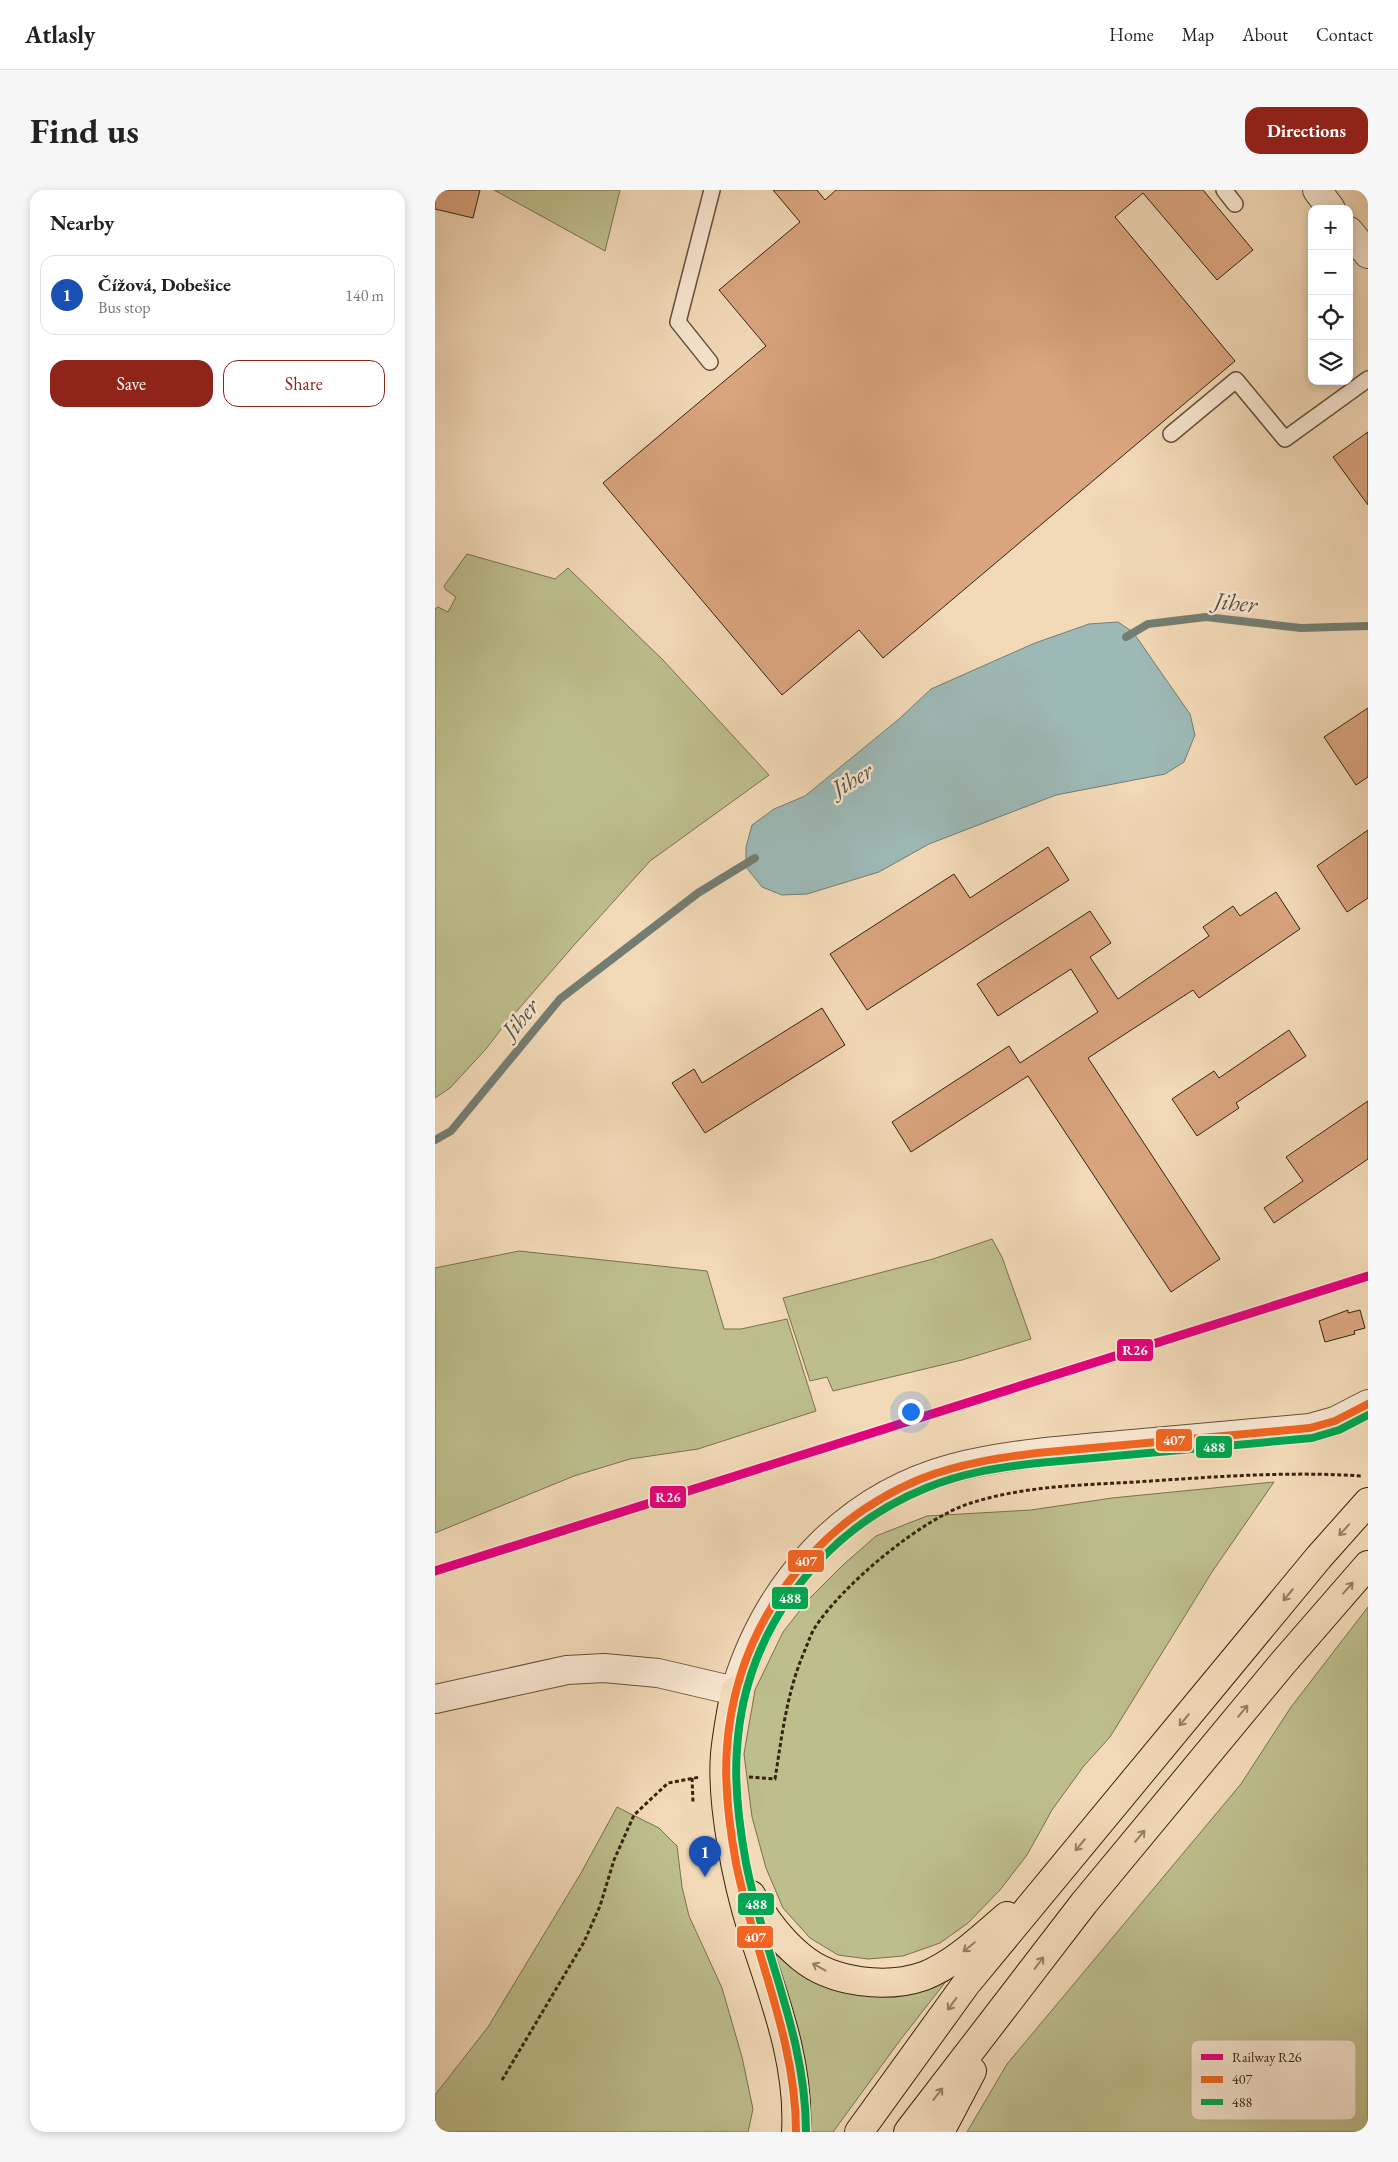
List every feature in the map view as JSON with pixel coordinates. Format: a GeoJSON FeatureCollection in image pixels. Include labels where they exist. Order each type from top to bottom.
{"type":"FeatureCollection","features":[{"type":"Feature","properties":{"kind":"highway"},"geometry":{"type":"LineString","coordinates":[[859,2132],[966,1984],[1319,1558],[1368,1502]]}},
{"type":"Feature","properties":{"kind":"highway"},"geometry":{"type":"LineString","coordinates":[[908,2132],[1091,1895],[1282,1664],[1368,1565]]}},
{"type":"Feature","properties":{"kind":"highway"},"geometry":{"type":"LineString","coordinates":[[735,1690],[727,1734],[725,1776],[730,1829],[752,1928],[788,2044],[797,2114],[796,2132]]}},
{"type":"Feature","properties":{"kind":"highway"},"geometry":{"type":"LineString","coordinates":[[738,1869],[761,1913],[776,1932],[802,1958],[826,1972],[851,1979],[875,1982],[902,1981],[924,1976],[947,1964],[1048,1884]]}},
{"type":"Feature","properties":{"kind":"highway"},"geometry":{"type":"LineString","coordinates":[[940,2132],[1009,2002]]}},
{"type":"Feature","properties":{"kind":"street"},"geometry":{"type":"LineString","coordinates":[[1317,190],[1328,205]]}},
{"type":"Feature","properties":{"kind":"street"},"geometry":{"type":"LineString","coordinates":[[1353,236],[1368,254]]}},
{"type":"Feature","properties":{"kind":"street"},"geometry":{"type":"LineString","coordinates":[[435,1699],[567,1670],[605,1668],[658,1673],[735,1690],[754,1637],[767,1613],[798,1568],[841,1526],[893,1492],[921,1479],[983,1461],[1055,1450],[1310,1428],[1335,1421],[1368,1404]]}},
{"type":"Feature","properties":{"kind":"lane"},"geometry":{"type":"LineString","coordinates":[[710,362],[678,322],[712,190]]}},
{"type":"Feature","properties":{"kind":"lane"},"geometry":{"type":"LineString","coordinates":[[1224,190],[1235,204]]}},
{"type":"Feature","properties":{"kind":"lane"},"geometry":{"type":"LineString","coordinates":[[1171,434],[1236,380],[1285,439],[1368,379]]}},
{"type":"Feature","properties":{"kind":"path"},"geometry":{"type":"LineString","coordinates":[[775,1779],[783,1725],[792,1685],[814,1630],[847,1590],[876,1563],[908,1538],[940,1517],[970,1503],[1017,1492],[1060,1487],[1224,1476],[1328,1474],[1368,1476]]}},
{"type":"Feature","properties":{"kind":"path"},"geometry":{"type":"LineString","coordinates":[[502,2080],[584,1942],[600,1906],[615,1860],[634,1815],[668,1783],[692,1778],[725,1776]]}},
{"type":"Feature","properties":{"kind":"path"},"geometry":{"type":"LineString","coordinates":[[692,1778],[693,1802]]}},
{"type":"Feature","properties":{"kind":"green space"},"geometry":{"type":"Polygon","coordinates":[[[494,190],[620,190],[605,251],[494,190]]]}},
{"type":"Feature","properties":{"kind":"green space"},"geometry":{"type":"Polygon","coordinates":[[[467,554],[555,579],[568,568],[663,660],[769,775],[650,861],[576,943],[486,1049],[450,1088],[435,1098],[435,609],[438,607],[448,612],[456,597],[446,590],[444,586],[467,554]]]}},
{"type":"Feature","properties":{"kind":"green space"},"geometry":{"type":"Polygon","coordinates":[[[992,1239],[1002,1257],[1031,1339],[962,1360],[833,1391],[827,1377],[810,1381],[783,1298],[933,1259],[992,1239]]]}},
{"type":"Feature","properties":{"kind":"green space"},"geometry":{"type":"Polygon","coordinates":[[[519,1251],[707,1271],[724,1329],[741,1329],[787,1319],[816,1411],[698,1449],[630,1459],[574,1476],[435,1533],[435,1268],[519,1251]]]}},
{"type":"Feature","properties":{"kind":"green space"},"geometry":{"type":"Polygon","coordinates":[[[1274,1482],[1212,1572],[1110,1737],[1083,1767],[1052,1810],[1027,1855],[1000,1890],[968,1923],[940,1943],[903,1956],[868,1959],[838,1955],[810,1938],[783,1908],[766,1868],[752,1817],[744,1754],[755,1690],[783,1632],[809,1599],[843,1565],[876,1536],[927,1516],[1031,1510],[1112,1498],[1274,1482]]]}},
{"type":"Feature","properties":{"kind":"green space"},"geometry":{"type":"Polygon","coordinates":[[[1368,1607],[1368,2132],[967,2132],[1007,2064],[1241,1784],[1291,1707],[1368,1607]]]}},
{"type":"Feature","properties":{"kind":"green space"},"geometry":{"type":"Polygon","coordinates":[[[617,1807],[659,1828],[677,1846],[682,1887],[689,1916],[722,1988],[742,2057],[753,2109],[748,2132],[435,2132],[435,2095],[488,2027],[581,1873],[617,1807]]]}},
{"type":"Feature","properties":{"kind":"green space"},"geometry":{"type":"Polygon","coordinates":[[[770,1950],[797,1971],[839,1988],[915,1991],[947,1980],[833,2132],[810,2132],[802,2046],[770,1950]]]}},
{"type":"Feature","properties":{"kind":"water"},"geometry":{"type":"Polygon","coordinates":[[[1118,622],[1133,632],[1190,714],[1195,735],[1184,762],[1165,774],[1056,795],[929,844],[879,872],[807,894],[782,895],[762,887],[746,867],[746,847],[752,825],[774,809],[805,796],[899,719],[931,689],[1035,643],[1089,624],[1118,622]]]}},
{"type":"Feature","properties":{"kind":"building"},"geometry":{"type":"Polygon","coordinates":[[[435,190],[480,190],[473,218],[435,209],[435,190]]]}},
{"type":"Feature","properties":{"kind":"building"},"geometry":{"type":"Polygon","coordinates":[[[773,190],[817,190],[825,200],[836,190],[1203,190],[1253,250],[1217,280],[1143,193],[1115,217],[1235,361],[883,658],[859,630],[782,695],[603,483],[766,346],[719,290],[800,222],[773,190]]]}},
{"type":"Feature","properties":{"kind":"building"},"geometry":{"type":"Polygon","coordinates":[[[1368,432],[1368,505],[1333,457],[1368,432]]]}},
{"type":"Feature","properties":{"kind":"building"},"geometry":{"type":"Polygon","coordinates":[[[1368,708],[1368,777],[1356,785],[1324,737],[1368,708]]]}},
{"type":"Feature","properties":{"kind":"building"},"geometry":{"type":"Polygon","coordinates":[[[1368,830],[1368,898],[1347,912],[1317,866],[1368,830]]]}},
{"type":"Feature","properties":{"kind":"building"},"geometry":{"type":"Polygon","coordinates":[[[1048,847],[1069,880],[867,1010],[830,954],[954,874],[970,898],[1048,847]]]}},
{"type":"Feature","properties":{"kind":"building"},"geometry":{"type":"Polygon","coordinates":[[[1276,892],[1300,929],[1199,998],[1193,990],[1088,1058],[1220,1259],[1171,1292],[1028,1076],[911,1152],[892,1122],[1009,1046],[1020,1063],[1098,1012],[1071,969],[998,1016],[977,984],[1090,911],[1111,943],[1090,957],[1118,999],[1209,936],[1203,927],[1233,906],[1240,916],[1276,892]]]}},
{"type":"Feature","properties":{"kind":"building"},"geometry":{"type":"Polygon","coordinates":[[[822,1008],[845,1045],[705,1133],[672,1083],[694,1069],[702,1083],[822,1008]]]}},
{"type":"Feature","properties":{"kind":"building"},"geometry":{"type":"Polygon","coordinates":[[[1289,1030],[1306,1056],[1236,1103],[1239,1108],[1197,1136],[1172,1099],[1214,1071],[1219,1078],[1289,1030]]]}},
{"type":"Feature","properties":{"kind":"building"},"geometry":{"type":"Polygon","coordinates":[[[1368,1101],[1368,1159],[1274,1223],[1264,1208],[1303,1181],[1286,1157],[1368,1101]]]}},
{"type":"Feature","properties":{"kind":"building"},"geometry":{"type":"Polygon","coordinates":[[[1348,1310],[1348,1313],[1360,1310],[1365,1328],[1354,1331],[1355,1334],[1325,1342],[1319,1321],[1348,1310]]]}},
{"type":"Feature","properties":{"kind":"waterway","name":"Jiher"},"geometry":{"type":"LineString","coordinates":[[1126,637],[1148,624],[1206,617],[1301,628],[1368,626]]}},
{"type":"Feature","properties":{"kind":"waterway","name":"Jiher"},"geometry":{"type":"LineString","coordinates":[[435,1140],[451,1131],[560,999],[698,893],[755,858]]}},
{"type":"Feature","properties":{"kind":"rail line","name":"R26"},"geometry":{"type":"LineString","coordinates":[[435,1571],[1368,1276]]}},
{"type":"Feature","properties":{"kind":"transit line","name":"407"},"geometry":{"type":"LineString","coordinates":[[796,2132],[794,2097],[782,2030],[736,1863],[729,1820],[726,1776],[727,1747],[733,1703],[746,1661],[764,1621],[787,1584],[815,1551],[847,1522],[883,1498],[937,1473],[979,1462],[1037,1453],[1310,1428],[1335,1421],[1368,1404]]}},
{"type":"Feature","properties":{"kind":"transit line","name":"488"},"geometry":{"type":"LineString","coordinates":[[806,2132],[804,2097],[792,2029],[763,1931],[746,1863],[739,1820],[736,1778],[737,1749],[743,1706],[754,1665],[772,1627],[794,1592],[821,1559],[852,1531],[887,1507],[926,1488],[953,1478],[995,1469],[1038,1463],[1312,1438],[1339,1430],[1368,1415]]}},
{"type":"Feature","properties":{"kind":"place","name":"Čížová, Dobešice"},"geometry":{"type":"Point","coordinates":[705,1877]}}]}
